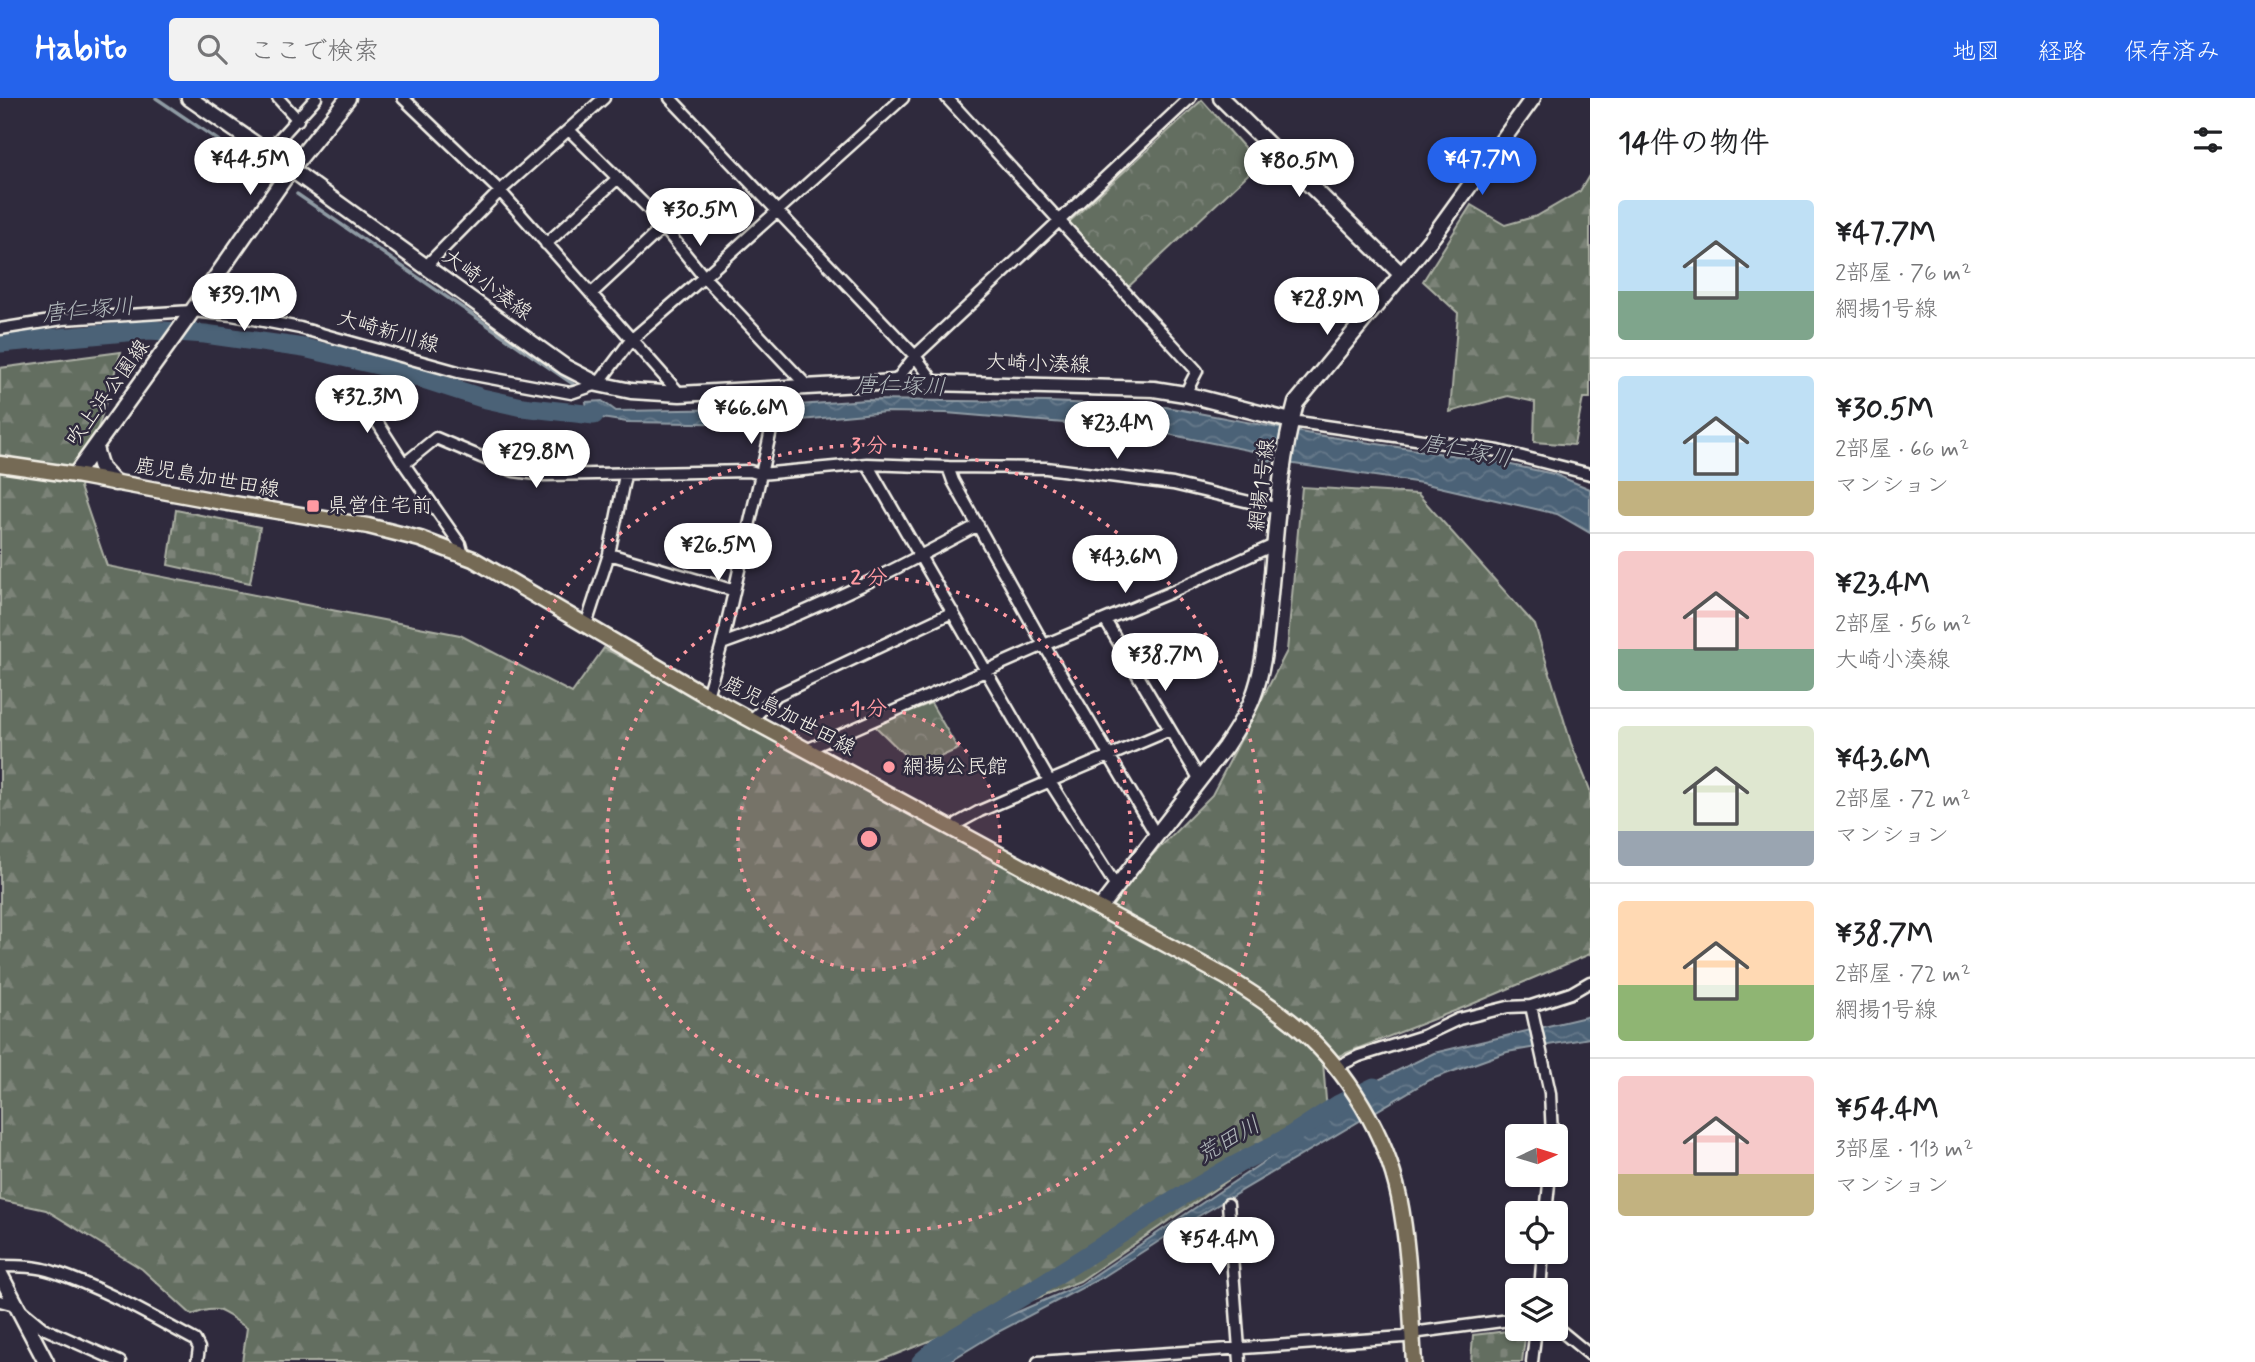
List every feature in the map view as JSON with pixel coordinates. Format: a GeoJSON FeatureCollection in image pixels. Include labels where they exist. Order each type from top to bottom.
{"type":"FeatureCollection","features":[{"type":"Feature","properties":{"kind":"main road","name":"鹿児島加世田線"},"geometry":{"type":"LineString","coordinates":[[0,464],[368,526],[420,539],[463,555],[517,583],[707,696],[1226,977],[1267,1003],[1302,1031],[1340,1073],[1373,1125],[1399,1196],[1405,1233],[1414,1362]]}},
{"type":"Feature","properties":{"kind":"street","name":"大崎小湊線"},"geometry":{"type":"LineString","coordinates":[[188,98],[565,366],[598,384],[631,391],[770,396],[809,388],[895,382],[1154,389],[1185,394],[1291,421],[1499,451],[1590,474]]}},
{"type":"Feature","properties":{"kind":"street"},"geometry":{"type":"LineString","coordinates":[[278,98],[298,120]]}},
{"type":"Feature","properties":{"kind":"street"},"geometry":{"type":"LineString","coordinates":[[267,152],[316,98]]}},
{"type":"Feature","properties":{"kind":"street","name":"吹上浜公園線"},"geometry":{"type":"LineString","coordinates":[[75,475],[291,169],[348,98]]}},
{"type":"Feature","properties":{"kind":"street"},"geometry":{"type":"LineString","coordinates":[[404,98],[500,191],[680,394]]}},
{"type":"Feature","properties":{"kind":"street"},"geometry":{"type":"LineString","coordinates":[[425,267],[500,191],[604,98]]}},
{"type":"Feature","properties":{"kind":"street"},"geometry":{"type":"LineString","coordinates":[[670,98],[915,356],[934,382]]}},
{"type":"Feature","properties":{"kind":"street"},"geometry":{"type":"LineString","coordinates":[[598,384],[631,340],[903,98]]}},
{"type":"Feature","properties":{"kind":"street"},"geometry":{"type":"LineString","coordinates":[[947,98],[1197,371],[1185,394]]}},
{"type":"Feature","properties":{"kind":"street"},"geometry":{"type":"LineString","coordinates":[[895,382],[915,356],[1190,98]]}},
{"type":"Feature","properties":{"kind":"street"},"geometry":{"type":"LineString","coordinates":[[1221,98],[1402,275]]}},
{"type":"Feature","properties":{"kind":"street","name":"網揚1号線"},"geometry":{"type":"LineString","coordinates":[[1100,908],[1200,780],[1237,729],[1252,699],[1266,640],[1279,509],[1296,403],[1434,235],[1533,98]]}},
{"type":"Feature","properties":{"kind":"street"},"geometry":{"type":"LineString","coordinates":[[569,130],[618,178],[704,277],[809,388]]}},
{"type":"Feature","properties":{"kind":"street"},"geometry":{"type":"LineString","coordinates":[[546,244],[618,178]]}},
{"type":"Feature","properties":{"kind":"street"},"geometry":{"type":"LineString","coordinates":[[591,295],[663,227]]}},
{"type":"Feature","properties":{"kind":"street","name":"大崎新川線"},"geometry":{"type":"LineString","coordinates":[[0,329],[63,319],[189,316],[282,323],[458,372],[520,384],[571,393],[598,384]]}},
{"type":"Feature","properties":{"kind":"street"},"geometry":{"type":"LineString","coordinates":[[356,389],[460,544],[463,555]]}},
{"type":"Feature","properties":{"kind":"street"},"geometry":{"type":"LineString","coordinates":[[707,696],[722,644],[732,590],[772,426],[770,396]]}},
{"type":"Feature","properties":{"kind":"street"},"geometry":{"type":"LineString","coordinates":[[404,464],[436,438],[514,471],[557,476],[750,471],[760,474],[867,464],[1046,468],[1172,484],[1279,509]]}},
{"type":"Feature","properties":{"kind":"street"},"geometry":{"type":"LineString","coordinates":[[95,447],[101,468],[115,483]]}},
{"type":"Feature","properties":{"kind":"street"},"geometry":{"type":"LineString","coordinates":[[867,464],[1051,782],[1116,886]]}},
{"type":"Feature","properties":{"kind":"street"},"geometry":{"type":"LineString","coordinates":[[948,467],[953,481],[1044,645],[1156,835]]}},
{"type":"Feature","properties":{"kind":"street"},"geometry":{"type":"LineString","coordinates":[[586,625],[609,554],[625,475]]}},
{"type":"Feature","properties":{"kind":"street"},"geometry":{"type":"LineString","coordinates":[[722,644],[775,625],[920,556],[978,525]]}},
{"type":"Feature","properties":{"kind":"street"},"geometry":{"type":"LineString","coordinates":[[806,750],[1276,544]]}},
{"type":"Feature","properties":{"kind":"street"},"geometry":{"type":"LineString","coordinates":[[609,554],[732,590]]}},
{"type":"Feature","properties":{"kind":"street"},"geometry":{"type":"LineString","coordinates":[[751,720],[777,695],[953,612]]}},
{"type":"Feature","properties":{"kind":"street"},"geometry":{"type":"LineString","coordinates":[[1105,620],[1200,780]]}},
{"type":"Feature","properties":{"kind":"street"},"geometry":{"type":"LineString","coordinates":[[954,831],[958,823],[980,811],[1170,730]]}},
{"type":"Feature","properties":{"kind":"street"},"geometry":{"type":"LineString","coordinates":[[1340,1073],[1359,1056],[1423,1036],[1458,1019],[1508,1007],[1533,1011],[1590,982]]}},
{"type":"Feature","properties":{"kind":"street"},"geometry":{"type":"LineString","coordinates":[[1533,1011],[1550,1093],[1551,1124]]}},
{"type":"Feature","properties":{"kind":"street"},"geometry":{"type":"LineString","coordinates":[[1228,1204],[1240,1362]]}},
{"type":"Feature","properties":{"kind":"street"},"geometry":{"type":"LineString","coordinates":[[0,1266],[34,1267],[54,1272],[104,1294],[195,1340],[199,1348],[197,1362]]}},
{"type":"Feature","properties":{"kind":"street"},"geometry":{"type":"LineString","coordinates":[[0,1274],[46,1362]]}},
{"type":"Feature","properties":{"kind":"street"},"geometry":{"type":"LineString","coordinates":[[0,1301],[15,1306],[43,1328],[120,1362]]}},
{"type":"Feature","properties":{"kind":"street"},"geometry":{"type":"LineString","coordinates":[[1038,1362],[1404,1337],[1412,1333],[1505,1320]]}},
{"type":"Feature","properties":{"kind":"street"},"geometry":{"type":"LineString","coordinates":[[1568,1337],[1590,1355]]}},
{"type":"Feature","properties":{"kind":"street"},"geometry":{"type":"LineString","coordinates":[[1532,1362],[1534,1341]]}},
{"type":"Feature","properties":{"kind":"green space"},"geometry":{"type":"Polygon","coordinates":[[[1202,100],[1259,164],[1125,290],[1067,224],[1202,100]]]}},
{"type":"Feature","properties":{"kind":"green space"},"geometry":{"type":"Polygon","coordinates":[[[1590,174],[1590,398],[1583,398],[1574,445],[1534,442],[1535,402],[1508,396],[1450,412],[1458,313],[1423,281],[1471,205],[1505,225],[1537,216],[1580,191],[1590,174]]]}},
{"type":"Feature","properties":{"kind":"green space"},"geometry":{"type":"Polygon","coordinates":[[[121,352],[80,487],[107,566],[460,635],[572,693],[604,648],[1100,908],[1212,795],[1287,651],[1302,487],[1418,494],[1535,625],[1571,743],[1590,790],[1590,954],[1470,1005],[1323,1062],[1327,1113],[1080,1281],[877,1362],[242,1362],[247,1328],[221,1311],[201,1311],[192,1315],[142,1269],[46,1210],[0,1200],[0,368],[121,352]]]}},
{"type":"Feature","properties":{"kind":"green space"},"geometry":{"type":"Polygon","coordinates":[[[176,510],[260,527],[250,583],[168,565],[176,510]]]}},
{"type":"Feature","properties":{"kind":"green space"},"geometry":{"type":"Polygon","coordinates":[[[931,703],[958,749],[917,767],[874,725],[931,703]]]}},
{"type":"Feature","properties":{"kind":"green space"},"geometry":{"type":"Polygon","coordinates":[[[1505,1331],[1505,1341],[1525,1341],[1522,1362],[1471,1362],[1473,1335],[1505,1331]]]}},
{"type":"Feature","properties":{"kind":"water"},"geometry":{"type":"Polygon","coordinates":[[[866,400],[1048,402],[1166,407],[1311,434],[1497,462],[1554,474],[1590,489],[1590,533],[1557,514],[1422,483],[1260,459],[1258,452],[1147,430],[946,413],[886,412],[758,424],[627,422],[570,413],[587,408],[586,402],[602,401],[616,411],[745,409],[866,400]]]}},
{"type":"Feature","properties":{"kind":"water"},"geometry":{"type":"Polygon","coordinates":[[[1590,1016],[1590,1038],[1507,1052],[1429,1080],[1192,1220],[1103,1277],[996,1333],[948,1362],[931,1362],[990,1324],[1080,1285],[1320,1124],[1374,1082],[1434,1053],[1590,1016]]]}},
{"type":"Feature","properties":{"kind":"waterway"},"geometry":{"type":"LineString","coordinates":[[156,98],[268,174]]}},
{"type":"Feature","properties":{"kind":"waterway"},"geometry":{"type":"LineString","coordinates":[[297,194],[573,384]]}},
{"type":"Feature","properties":{"kind":"waterway","name":"唐仁塚川"},"geometry":{"type":"LineString","coordinates":[[0,343],[150,330],[205,334],[304,348],[386,367],[482,398],[522,407],[594,415]]}},
{"type":"Feature","properties":{"kind":"waterway","name":"荒田川"},"geometry":{"type":"LineString","coordinates":[[921,1362],[937,1348],[1160,1209],[1287,1138],[1339,1104],[1374,1087]]}},
{"type":"Feature","properties":{"kind":"place","name":"県営住宅前"},"geometry":{"type":"Point","coordinates":[313,506]}},
{"type":"Feature","properties":{"kind":"place","name":"網揚公民館"},"geometry":{"type":"Point","coordinates":[889,767]}}]}
